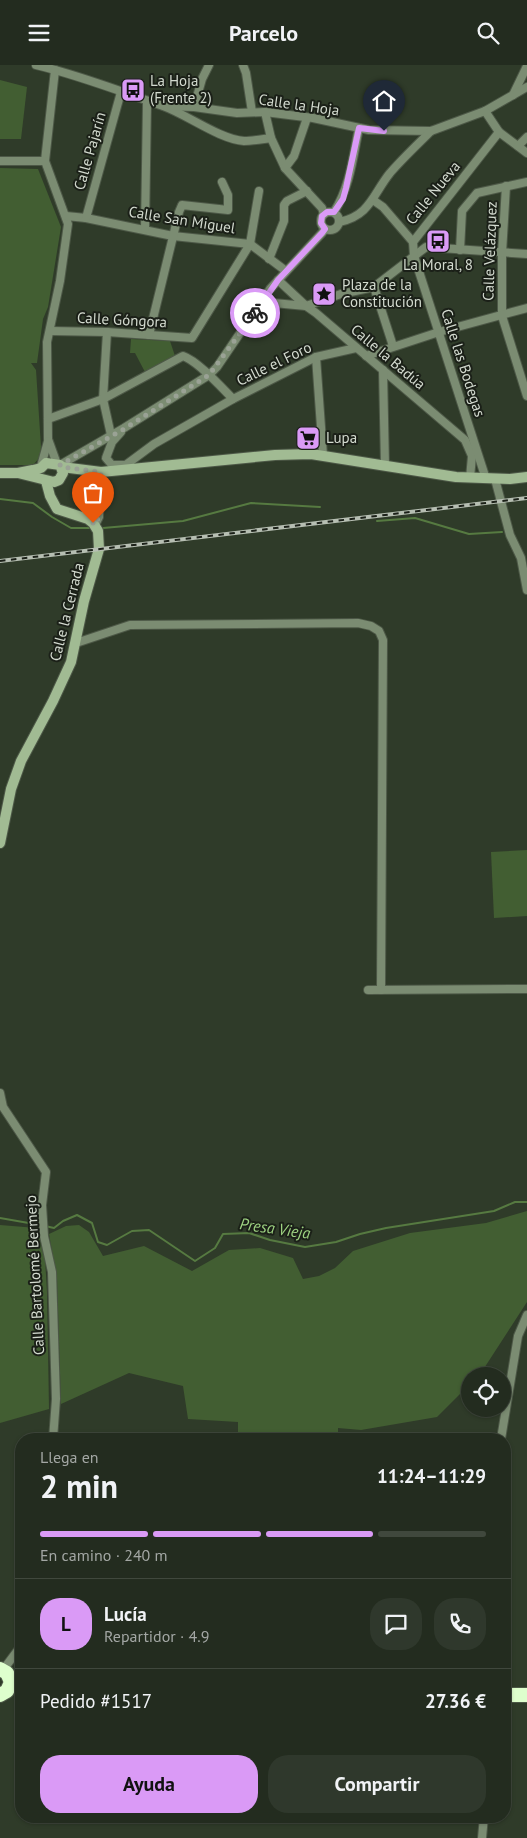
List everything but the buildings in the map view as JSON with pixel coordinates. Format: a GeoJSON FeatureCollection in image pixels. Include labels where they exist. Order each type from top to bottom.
{"type":"FeatureCollection","features":[{"type":"Feature","properties":{"kind":"highway"},"geometry":{"type":"LineString","coordinates":[[2,1670],[9,1676],[10,1690]]}},
{"type":"Feature","properties":{"kind":"highway"},"geometry":{"type":"LineString","coordinates":[[511,1695],[527,1695]]}},
{"type":"Feature","properties":{"kind":"main road"},"geometry":{"type":"LineString","coordinates":[[0,473],[18,473],[41,467],[46,463],[59,471],[98,472],[122,467],[153,467],[275,455],[323,455],[470,478],[527,477]]}},
{"type":"Feature","properties":{"kind":"main road"},"geometry":{"type":"LineString","coordinates":[[41,467],[40,475],[44,480],[53,504],[62,512],[88,519],[94,525]]}},
{"type":"Feature","properties":{"kind":"main road"},"geometry":{"type":"LineString","coordinates":[[18,473],[44,480],[59,471]]}},
{"type":"Feature","properties":{"kind":"main road"},"geometry":{"type":"LineString","coordinates":[[53,504],[53,490],[59,471]]}},
{"type":"Feature","properties":{"kind":"main road","name":"Calle la Cerrada"},"geometry":{"type":"LineString","coordinates":[[0,843],[12,789],[21,761],[72,662],[84,601],[99,549],[98,531],[94,525]]}},
{"type":"Feature","properties":{"kind":"street"},"geometry":{"type":"LineString","coordinates":[[36,65],[164,106],[222,135],[244,141],[271,138]]}},
{"type":"Feature","properties":{"kind":"street"},"geometry":{"type":"LineString","coordinates":[[194,107],[202,79],[209,65]]}},
{"type":"Feature","properties":{"kind":"street"},"geometry":{"type":"LineString","coordinates":[[243,65],[252,112]]}},
{"type":"Feature","properties":{"kind":"street"},"geometry":{"type":"LineString","coordinates":[[513,95],[527,66]]}},
{"type":"Feature","properties":{"kind":"street"},"geometry":{"type":"LineString","coordinates":[[41,467],[48,439],[47,341],[66,248],[68,224],[45,161],[55,70]]}},
{"type":"Feature","properties":{"kind":"street","name":"Calle la Hoja"},"geometry":{"type":"LineString","coordinates":[[164,106],[194,107],[237,113],[265,112],[359,128],[431,131],[485,111],[527,87]]}},
{"type":"Feature","properties":{"kind":"street","name":"Calle Pajarín"},"geometry":{"type":"LineString","coordinates":[[86,218],[121,92]]}},
{"type":"Feature","properties":{"kind":"street"},"geometry":{"type":"LineString","coordinates":[[145,229],[147,102]]}},
{"type":"Feature","properties":{"kind":"street"},"geometry":{"type":"LineString","coordinates":[[485,111],[499,132],[527,153]]}},
{"type":"Feature","properties":{"kind":"street"},"geometry":{"type":"LineString","coordinates":[[265,112],[271,138],[285,168],[322,208],[324,214],[321,223],[325,229]]}},
{"type":"Feature","properties":{"kind":"street"},"geometry":{"type":"LineString","coordinates":[[285,168],[294,156],[307,118]]}},
{"type":"Feature","properties":{"kind":"street"},"geometry":{"type":"LineString","coordinates":[[334,212],[343,199],[359,128]]}},
{"type":"Feature","properties":{"kind":"street"},"geometry":{"type":"LineString","coordinates":[[325,229],[335,229],[339,223],[363,212],[390,173],[431,131]]}},
{"type":"Feature","properties":{"kind":"street","name":"Calle Nueva"},"geometry":{"type":"LineString","coordinates":[[414,256],[413,242],[499,132]]}},
{"type":"Feature","properties":{"kind":"street"},"geometry":{"type":"LineString","coordinates":[[518,146],[527,137]]}},
{"type":"Feature","properties":{"kind":"street"},"geometry":{"type":"LineString","coordinates":[[0,161],[45,161]]}},
{"type":"Feature","properties":{"kind":"street"},"geometry":{"type":"LineString","coordinates":[[149,335],[182,205],[228,210],[228,195],[222,182]]}},
{"type":"Feature","properties":{"kind":"street"},"geometry":{"type":"LineString","coordinates":[[460,250],[462,211],[477,193],[527,182]]}},
{"type":"Feature","properties":{"kind":"street","name":"Calle Velázquez"},"geometry":{"type":"LineString","coordinates":[[506,186],[502,253],[502,316],[524,377],[527,396]]}},
{"type":"Feature","properties":{"kind":"street"},"geometry":{"type":"LineString","coordinates":[[250,244],[260,191]]}},
{"type":"Feature","properties":{"kind":"street"},"geometry":{"type":"LineString","coordinates":[[269,259],[284,221],[284,205],[287,201],[307,191]]}},
{"type":"Feature","properties":{"kind":"street"},"geometry":{"type":"LineString","coordinates":[[373,200],[383,207],[413,242]]}},
{"type":"Feature","properties":{"kind":"street"},"geometry":{"type":"LineString","coordinates":[[324,214],[334,212]]}},
{"type":"Feature","properties":{"kind":"street"},"geometry":{"type":"LineString","coordinates":[[334,212],[339,219],[339,223]]}},
{"type":"Feature","properties":{"kind":"street","name":"Calle San Miguel"},"geometry":{"type":"LineString","coordinates":[[66,216],[145,229],[173,236],[250,244],[286,271]]}},
{"type":"Feature","properties":{"kind":"street"},"geometry":{"type":"LineString","coordinates":[[48,439],[59,471],[66,463],[209,375],[278,280],[325,229]]}},
{"type":"Feature","properties":{"kind":"street","name":"Calle Góngora"},"geometry":{"type":"LineString","coordinates":[[50,331],[107,332],[192,338],[250,244]]}},
{"type":"Feature","properties":{"kind":"street"},"geometry":{"type":"LineString","coordinates":[[262,302],[306,306],[341,294],[374,287],[426,247],[527,254]]}},
{"type":"Feature","properties":{"kind":"street","name":"Calle las Bodegas"},"geometry":{"type":"LineString","coordinates":[[414,256],[476,448],[491,479],[510,535],[521,558],[527,590]]}},
{"type":"Feature","properties":{"kind":"street","name":"Calle la Badúa"},"geometry":{"type":"LineString","coordinates":[[278,280],[306,306],[476,448]]}},
{"type":"Feature","properties":{"kind":"street"},"geometry":{"type":"LineString","coordinates":[[374,287],[393,347]]}},
{"type":"Feature","properties":{"kind":"street"},"geometry":{"type":"LineString","coordinates":[[366,356],[527,308]]}},
{"type":"Feature","properties":{"kind":"street"},"geometry":{"type":"LineString","coordinates":[[107,332],[103,399],[111,435]]}},
{"type":"Feature","properties":{"kind":"street","name":"Calle el Foro"},"geometry":{"type":"LineString","coordinates":[[122,467],[154,444],[233,399],[316,357],[356,348]]}},
{"type":"Feature","properties":{"kind":"street","name":"Calle el Foro"},"geometry":{"type":"LineString","coordinates":[[103,399],[183,356],[189,358],[209,375],[233,399]]}},
{"type":"Feature","properties":{"kind":"street"},"geometry":{"type":"LineString","coordinates":[[316,357],[323,455]]}},
{"type":"Feature","properties":{"kind":"street"},"geometry":{"type":"LineString","coordinates":[[383,370],[385,466]]}},
{"type":"Feature","properties":{"kind":"street"},"geometry":{"type":"LineString","coordinates":[[48,419],[103,399]]}},
{"type":"Feature","properties":{"kind":"street"},"geometry":{"type":"LineString","coordinates":[[453,429],[468,423]]}},
{"type":"Feature","properties":{"kind":"street"},"geometry":{"type":"LineString","coordinates":[[122,467],[112,465],[106,458],[112,442],[124,429]]}},
{"type":"Feature","properties":{"kind":"street"},"geometry":{"type":"LineString","coordinates":[[466,440],[472,456],[470,478]]}},
{"type":"Feature","properties":{"kind":"street","name":"Calle la Cerrada"},"geometry":{"type":"LineString","coordinates":[[94,525],[99,517],[98,472]]}},
{"type":"Feature","properties":{"kind":"street"},"geometry":{"type":"LineString","coordinates":[[76,643],[130,625],[358,623],[379,631],[383,640],[381,989]]}},
{"type":"Feature","properties":{"kind":"street"},"geometry":{"type":"LineString","coordinates":[[368,990],[527,989]]}},
{"type":"Feature","properties":{"kind":"street","name":"Calle Bartolomé Bermejo"},"geometry":{"type":"LineString","coordinates":[[0,1093],[3,1107],[46,1172],[42,1205],[43,1226],[52,1272],[56,1399],[53,1433]]}},
{"type":"Feature","properties":{"kind":"street"},"geometry":{"type":"LineString","coordinates":[[502,1433],[518,1336],[527,1315]]}},
{"type":"Feature","properties":{"kind":"street"},"geometry":{"type":"LineString","coordinates":[[2,1670],[15,1654]]}},
{"type":"Feature","properties":{"kind":"street"},"geometry":{"type":"LineString","coordinates":[[482,1838],[483,1823]]}},
{"type":"Feature","properties":{"kind":"green space"},"geometry":{"type":"Polygon","coordinates":[[[0,80],[27,87],[21,139],[0,139],[0,80]]]}},
{"type":"Feature","properties":{"kind":"green space"},"geometry":{"type":"Polygon","coordinates":[[[0,168],[38,169],[61,227],[48,307],[43,319],[37,363],[31,363],[36,370],[41,447],[40,457],[33,465],[0,465],[0,168]]]}},
{"type":"Feature","properties":{"kind":"green space"},"geometry":{"type":"Polygon","coordinates":[[[131,339],[170,341],[175,356],[145,372],[135,353],[130,353],[131,339]]]}},
{"type":"Feature","properties":{"kind":"green space"},"geometry":{"type":"Polygon","coordinates":[[[527,850],[527,916],[494,918],[491,852],[527,850]]]}},
{"type":"Feature","properties":{"kind":"green space"},"geometry":{"type":"Polygon","coordinates":[[[527,1211],[527,1302],[485,1367],[461,1367],[461,1393],[437,1417],[361,1430],[338,1428],[338,1433],[238,1433],[238,1422],[188,1419],[183,1386],[129,1373],[61,1404],[57,1279],[49,1234],[66,1226],[79,1225],[89,1232],[103,1256],[144,1246],[192,1271],[229,1250],[260,1248],[293,1258],[303,1279],[319,1276],[335,1268],[353,1251],[410,1233],[486,1223],[527,1211]]]}},
{"type":"Feature","properties":{"kind":"green space"},"geometry":{"type":"Polygon","coordinates":[[[0,1225],[37,1228],[45,1258],[49,1409],[0,1423],[0,1225]]]}},
{"type":"Feature","properties":{"kind":"waterway"},"geometry":{"type":"LineString","coordinates":[[0,499],[33,503],[71,528],[89,528]]}},
{"type":"Feature","properties":{"kind":"waterway"},"geometry":{"type":"LineString","coordinates":[[103,528],[183,521],[251,503],[320,507]]}},
{"type":"Feature","properties":{"kind":"waterway"},"geometry":{"type":"LineString","coordinates":[[377,521],[415,518],[469,534],[502,532]]}},
{"type":"Feature","properties":{"kind":"waterway","name":"Presa Vieja"},"geometry":{"type":"LineString","coordinates":[[45,1226],[54,1228],[63,1221],[77,1215],[92,1223],[98,1242],[107,1245],[132,1231],[149,1230],[195,1261],[215,1248],[223,1234],[249,1233],[270,1240],[305,1247],[336,1242],[386,1228],[494,1211],[515,1202],[527,1202]]}},
{"type":"Feature","properties":{"kind":"waterway","name":"Presa Vieja"},"geometry":{"type":"LineString","coordinates":[[0,1218],[40,1225]]}},
{"type":"Feature","properties":{"kind":"railway"},"geometry":{"type":"LineString","coordinates":[[0,561],[527,498]]}},
{"type":"Feature","properties":{"kind":"way so far"},"geometry":{"type":"LineString","coordinates":[[93,523],[94,525],[99,517],[101,472],[62,467],[60,465],[124,429],[209,375],[217,367],[255,313]]}},
{"type":"Feature","properties":{"kind":"place","name":"La Hoja (Frente 2)"},"geometry":{"type":"Point","coordinates":[133,90]}},
{"type":"Feature","properties":{"kind":"place","name":"La Moral, 8"},"geometry":{"type":"Point","coordinates":[438,241]}},
{"type":"Feature","properties":{"kind":"place","name":"Plaza de la Constitución"},"geometry":{"type":"Point","coordinates":[324,294]}},
{"type":"Feature","properties":{"kind":"place","name":"Lupa"},"geometry":{"type":"Point","coordinates":[308,438]}},
{"type":"Feature","properties":{"kind":"route"},"geometry":{"type":"LineString","coordinates":[[255,313],[270,289],[325,229],[321,223],[322,216],[327,212],[334,212],[343,199],[359,128],[384,131]]}}]}
